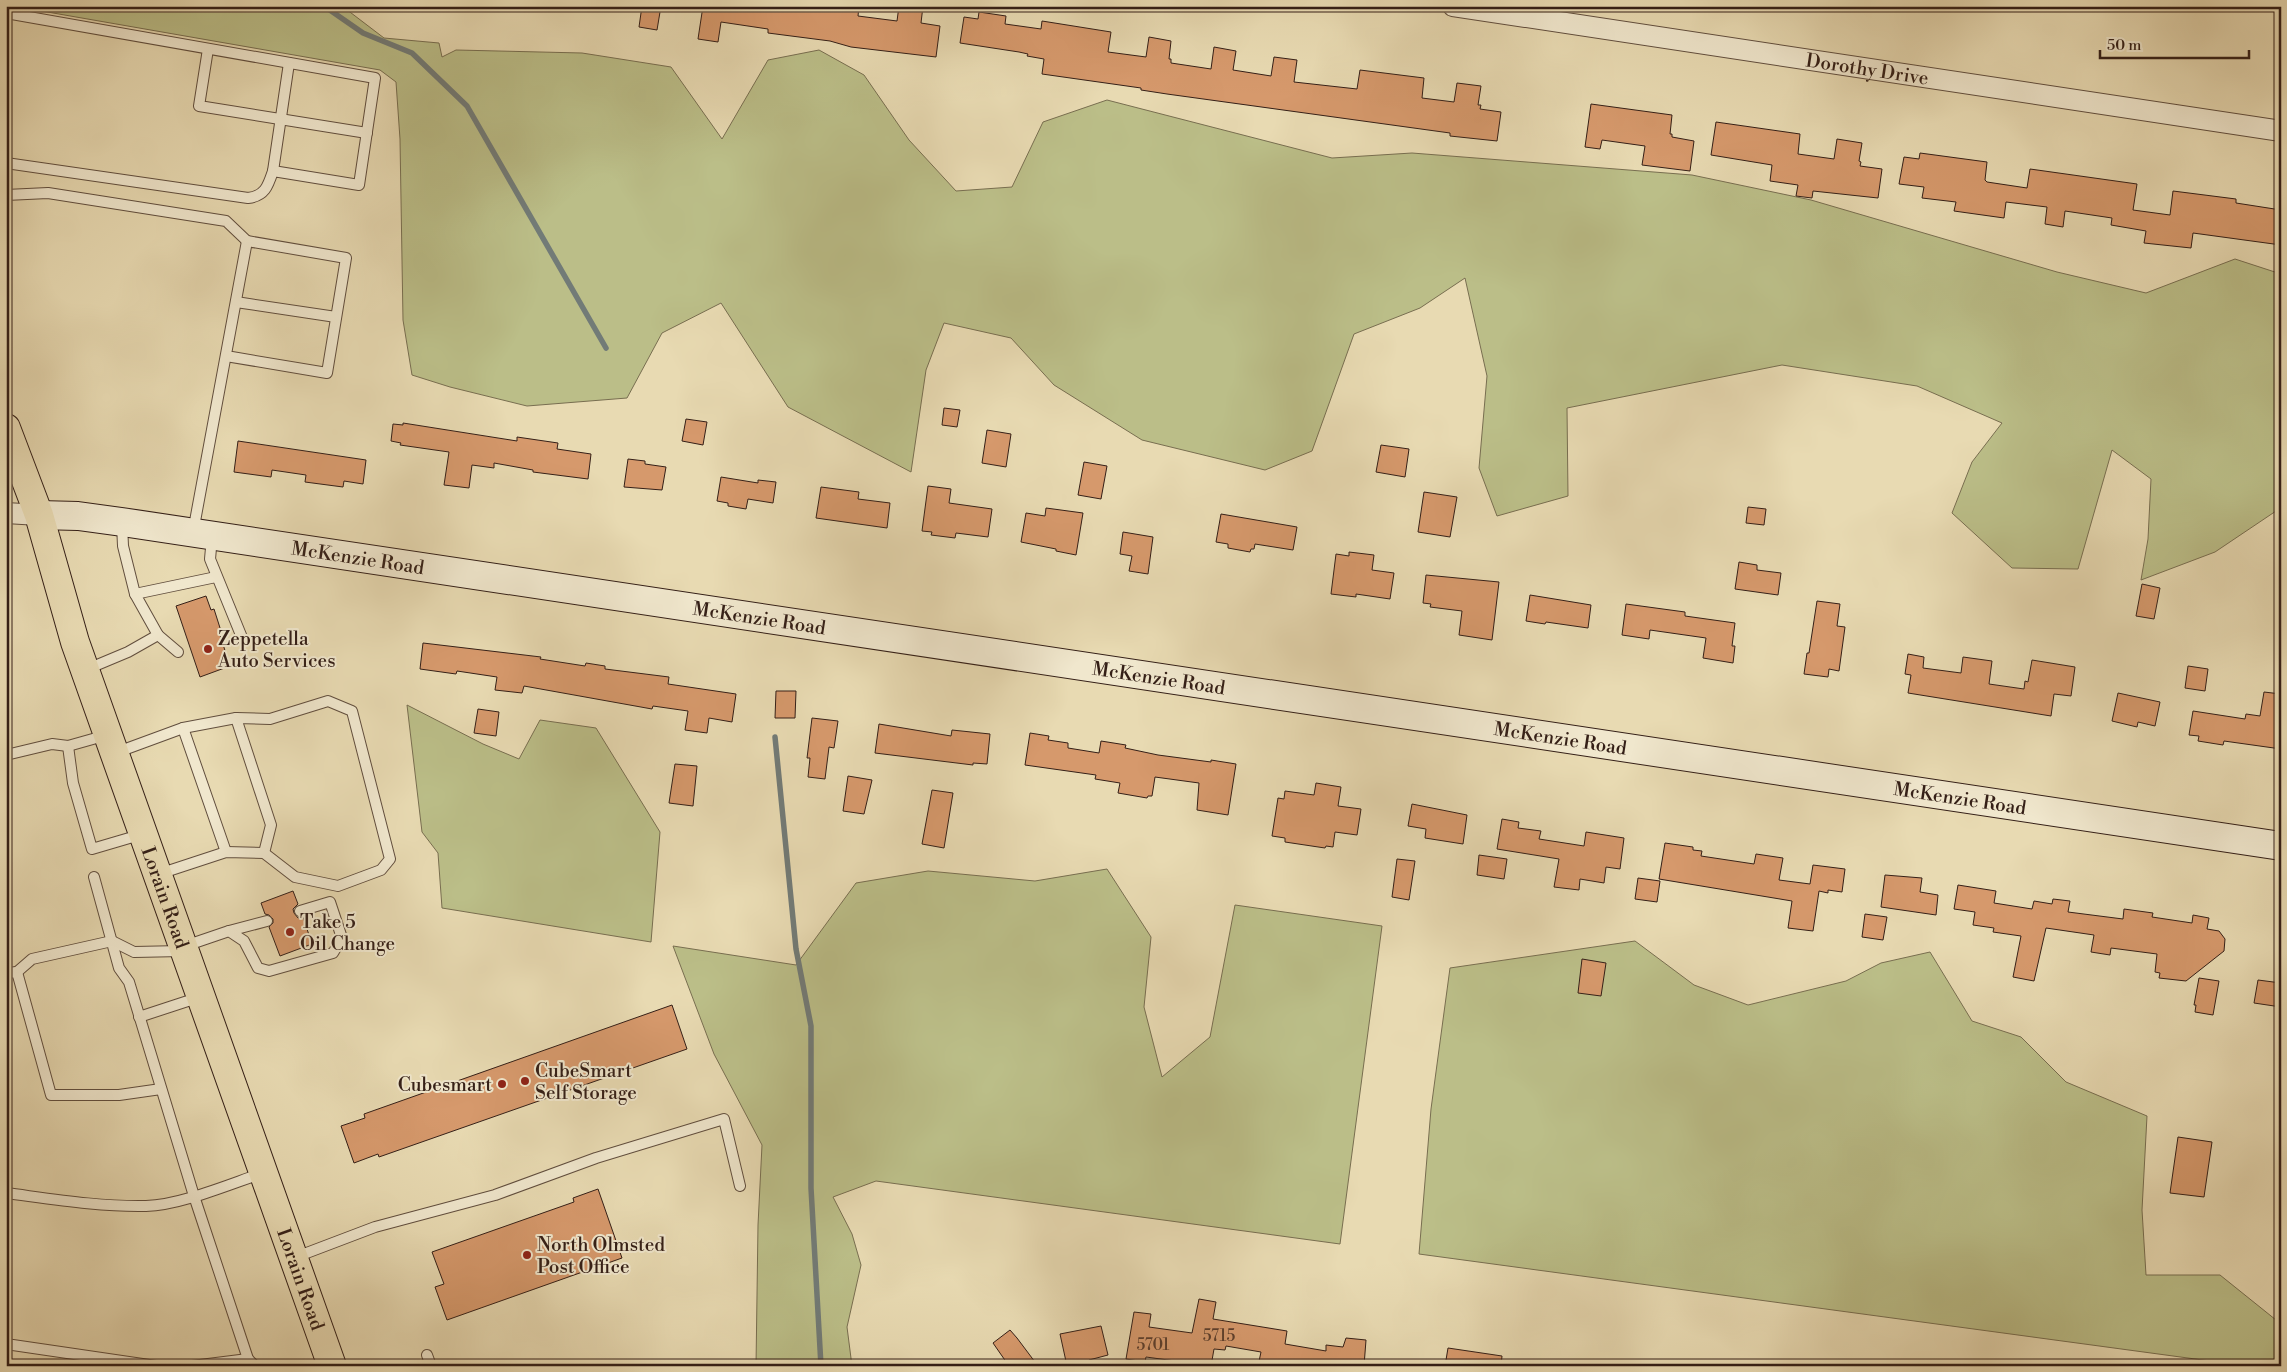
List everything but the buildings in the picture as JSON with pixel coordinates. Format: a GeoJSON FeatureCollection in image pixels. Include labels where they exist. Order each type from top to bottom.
{"type":"FeatureCollection","features":[{"type":"Feature","properties":{"kind":"main road","name":"Lorain Road"},"geometry":{"type":"LineString","coordinates":[[6,428],[39,515],[85,670],[332,1366]]}},
{"type":"Feature","properties":{"kind":"street","name":"Dorothy Drive"},"geometry":{"type":"LineString","coordinates":[[1454,6],[1553,14],[2281,131]]}},
{"type":"Feature","properties":{"kind":"street"},"geometry":{"type":"LineString","coordinates":[[6,513],[39,515]]}},
{"type":"Feature","properties":{"kind":"street","name":"McKenzie Road"},"geometry":{"type":"LineString","coordinates":[[39,515],[78,516],[122,522],[2281,846]]}},
{"type":"Feature","properties":{"kind":"lane"},"geometry":{"type":"LineString","coordinates":[[6,14],[375,78],[359,185],[272,170]]}},
{"type":"Feature","properties":{"kind":"lane"},"geometry":{"type":"LineString","coordinates":[[208,49],[199,106],[367,133]]}},
{"type":"Feature","properties":{"kind":"lane"},"geometry":{"type":"LineString","coordinates":[[6,163],[248,198],[258,197],[267,190],[272,170],[289,63]]}},
{"type":"Feature","properties":{"kind":"lane"},"geometry":{"type":"LineString","coordinates":[[6,195],[48,193],[226,221],[247,241],[346,258],[327,373],[226,356]]}},
{"type":"Feature","properties":{"kind":"lane"},"geometry":{"type":"LineString","coordinates":[[243,640],[216,577],[202,534],[226,356],[247,241]]}},
{"type":"Feature","properties":{"kind":"lane"},"geometry":{"type":"LineString","coordinates":[[236,302],[336,317]]}},
{"type":"Feature","properties":{"kind":"lane"},"geometry":{"type":"LineString","coordinates":[[122,522],[123,546],[135,594],[158,635],[178,652]]}},
{"type":"Feature","properties":{"kind":"lane"},"geometry":{"type":"LineString","coordinates":[[135,594],[216,577]]}},
{"type":"Feature","properties":{"kind":"lane"},"geometry":{"type":"LineString","coordinates":[[85,670],[128,652],[158,635]]}},
{"type":"Feature","properties":{"kind":"lane"},"geometry":{"type":"LineString","coordinates":[[6,755],[52,744],[68,746],[112,744],[236,718],[270,719],[328,700],[352,711],[390,858],[381,870],[338,886],[295,878],[264,853],[226,852],[158,874]]}},
{"type":"Feature","properties":{"kind":"lane"},"geometry":{"type":"LineString","coordinates":[[236,718],[271,825],[264,853]]}},
{"type":"Feature","properties":{"kind":"lane"},"geometry":{"type":"LineString","coordinates":[[183,728],[226,852]]}},
{"type":"Feature","properties":{"kind":"lane"},"geometry":{"type":"LineString","coordinates":[[68,746],[73,784],[92,849],[144,834]]}},
{"type":"Feature","properties":{"kind":"lane"},"geometry":{"type":"LineString","coordinates":[[94,877],[119,968],[129,982],[194,1196],[251,1362],[192,1366]]}},
{"type":"Feature","properties":{"kind":"lane"},"geometry":{"type":"LineString","coordinates":[[229,931],[244,941],[258,968],[269,970],[333,952],[342,938],[330,902],[300,911]]}},
{"type":"Feature","properties":{"kind":"lane"},"geometry":{"type":"LineString","coordinates":[[6,973],[17,972],[32,959],[112,941],[134,952],[185,949],[229,931],[267,921]]}},
{"type":"Feature","properties":{"kind":"lane"},"geometry":{"type":"LineString","coordinates":[[17,972],[51,1095],[119,1095],[161,1089]]}},
{"type":"Feature","properties":{"kind":"lane"},"geometry":{"type":"LineString","coordinates":[[139,1017],[202,996]]}},
{"type":"Feature","properties":{"kind":"lane"},"geometry":{"type":"LineString","coordinates":[[295,1258],[375,1227],[495,1195],[596,1158],[724,1119],[740,1186]]}},
{"type":"Feature","properties":{"kind":"lane"},"geometry":{"type":"LineString","coordinates":[[6,1193],[81,1202],[148,1206],[194,1196],[264,1172]]}},
{"type":"Feature","properties":{"kind":"lane"},"geometry":{"type":"LineString","coordinates":[[6,1344],[156,1366]]}},
{"type":"Feature","properties":{"kind":"lane"},"geometry":{"type":"LineString","coordinates":[[427,1355],[431,1366]]}},
{"type":"Feature","properties":{"kind":"green space"},"geometry":{"type":"Polygon","coordinates":[[[13,6],[342,6],[384,38],[439,43],[442,57],[456,50],[582,53],[671,67],[722,139],[768,60],[819,50],[864,75],[909,140],[956,191],[1012,187],[1043,122],[1107,100],[1332,158],[1412,153],[1692,175],[1811,200],[2057,272],[2146,293],[2235,259],[2281,274],[2281,510],[2279,509],[2215,552],[2141,580],[2148,539],[2151,479],[2112,450],[2078,569],[2012,568],[1952,513],[1972,462],[2002,423],[1917,386],[1782,365],[1567,408],[1568,496],[1497,516],[1479,468],[1487,376],[1465,278],[1420,308],[1354,334],[1312,451],[1265,470],[1142,440],[1054,385],[1011,338],[944,323],[926,370],[911,472],[788,407],[721,303],[662,333],[627,398],[527,406],[450,387],[412,375],[403,320],[400,139],[396,82],[380,70],[13,6]]]}},
{"type":"Feature","properties":{"kind":"green space"},"geometry":{"type":"Polygon","coordinates":[[[407,705],[483,744],[519,759],[540,720],[596,728],[660,832],[651,942],[442,908],[438,853],[422,832],[407,705]]]}},
{"type":"Feature","properties":{"kind":"green space"},"geometry":{"type":"Polygon","coordinates":[[[1107,869],[1151,937],[1144,1007],[1162,1077],[1210,1037],[1235,905],[1382,926],[1340,1244],[876,1181],[833,1197],[852,1234],[861,1265],[847,1327],[852,1366],[756,1366],[758,1225],[762,1145],[714,1054],[673,946],[796,965],[856,883],[928,871],[1035,881],[1107,869]]]}},
{"type":"Feature","properties":{"kind":"green space"},"geometry":{"type":"Polygon","coordinates":[[[1635,941],[1694,985],[1748,1005],[1846,981],[1881,963],[1930,952],[1972,1021],[2021,1037],[2066,1082],[2147,1116],[2142,1210],[2146,1275],[2220,1275],[2281,1324],[2281,1355],[2274,1366],[2247,1366],[1419,1254],[1431,1109],[1450,968],[1635,941]]]}},
{"type":"Feature","properties":{"kind":"waterway"},"geometry":{"type":"LineString","coordinates":[[324,6],[363,33],[412,53],[467,106],[606,348]]}},
{"type":"Feature","properties":{"kind":"waterway"},"geometry":{"type":"LineString","coordinates":[[775,737],[796,949],[811,1026],[811,1188],[821,1366]]}},
{"type":"Feature","properties":{"kind":"place","name":"Zeppetella Auto Services"},"geometry":{"type":"Point","coordinates":[208,649]}},
{"type":"Feature","properties":{"kind":"place","name":"Take 5 Oil Change"},"geometry":{"type":"Point","coordinates":[290,932]}},
{"type":"Feature","properties":{"kind":"place","name":"CubeSmart Self Storage"},"geometry":{"type":"Point","coordinates":[525,1081]}},
{"type":"Feature","properties":{"kind":"place","name":"Cubesmart"},"geometry":{"type":"Point","coordinates":[502,1084]}},
{"type":"Feature","properties":{"kind":"place","name":"North Olmsted Post Office"},"geometry":{"type":"Point","coordinates":[527,1255]}}]}
